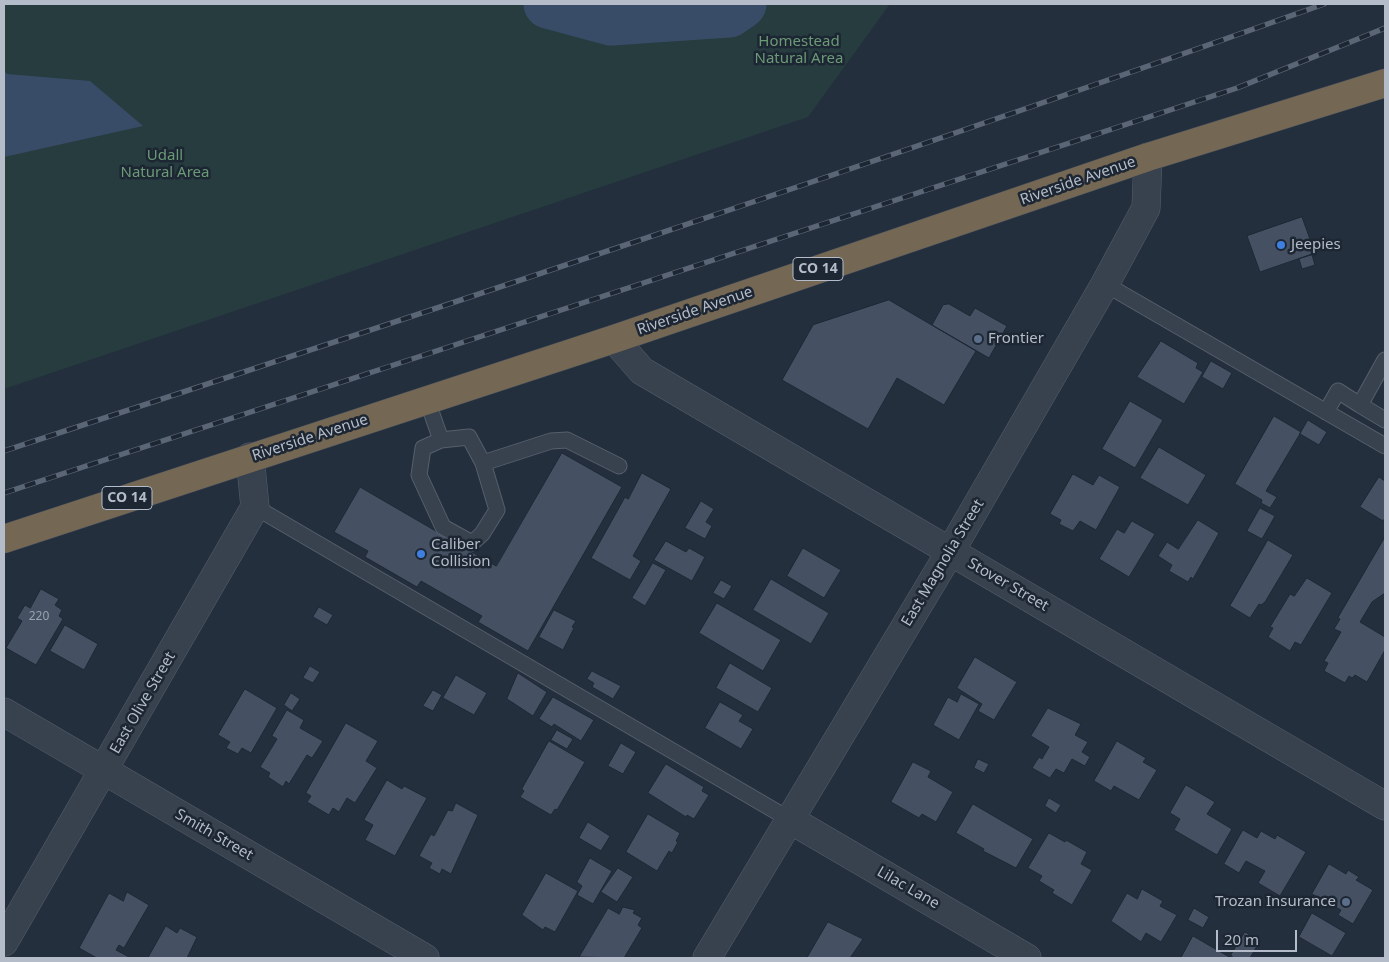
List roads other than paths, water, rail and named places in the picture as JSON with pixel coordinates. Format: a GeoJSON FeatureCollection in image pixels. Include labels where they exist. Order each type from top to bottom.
{"type":"FeatureCollection","features":[{"type":"Feature","properties":{"kind":"highway","name":"Riverside Avenue"},"geometry":{"type":"LineString","coordinates":[[4,539],[614,339],[1148,157],[1385,83]]}},
{"type":"Feature","properties":{"kind":"street","name":"East Magnolia Street"},"geometry":{"type":"LineString","coordinates":[[707,958],[950,552],[1105,284],[1146,208],[1148,157]]}},
{"type":"Feature","properties":{"kind":"street","name":"Stover Street"},"geometry":{"type":"LineString","coordinates":[[614,339],[642,371],[1385,806]]}},
{"type":"Feature","properties":{"kind":"street"},"geometry":{"type":"LineString","coordinates":[[250,457],[255,507]]}},
{"type":"Feature","properties":{"kind":"street","name":"East Olive Street"},"geometry":{"type":"LineString","coordinates":[[4,942],[255,507]]}},
{"type":"Feature","properties":{"kind":"street","name":"Smith Street"},"geometry":{"type":"LineString","coordinates":[[4,712],[425,958]]}},
{"type":"Feature","properties":{"kind":"street","name":"Lilac Lane"},"geometry":{"type":"LineString","coordinates":[[789,819],[1027,958]]}},
{"type":"Feature","properties":{"kind":"lane"},"geometry":{"type":"LineString","coordinates":[[1105,284],[1385,446]]}},
{"type":"Feature","properties":{"kind":"lane"},"geometry":{"type":"LineString","coordinates":[[1360,405],[1385,360]]}},
{"type":"Feature","properties":{"kind":"lane"},"geometry":{"type":"LineString","coordinates":[[1326,412],[1338,391],[1385,420]]}},
{"type":"Feature","properties":{"kind":"lane"},"geometry":{"type":"LineString","coordinates":[[427,400],[441,440]]}},
{"type":"Feature","properties":{"kind":"lane"},"geometry":{"type":"LineString","coordinates":[[468,437],[484,463],[497,510],[482,534],[472,543],[443,528],[419,476],[423,448],[441,440],[468,437]]}},
{"type":"Feature","properties":{"kind":"lane"},"geometry":{"type":"LineString","coordinates":[[484,463],[551,441],[567,440],[619,466]]}},
{"type":"Feature","properties":{"kind":"lane"},"geometry":{"type":"LineString","coordinates":[[255,507],[789,819]]}},
{"type":"Feature","properties":{"kind":"water"},"geometry":{"type":"Polygon","coordinates":[[[4,71],[7,74],[90,81],[143,126],[4,157],[4,71]]]}},
{"type":"Feature","properties":{"kind":"waterway"},"geometry":{"type":"LineString","coordinates":[[548,4],[611,21],[729,13],[742,4]]}},
{"type":"Feature","properties":{"kind":"railway"},"geometry":{"type":"LineString","coordinates":[[4,451],[830,176],[1324,4]]}},
{"type":"Feature","properties":{"kind":"railway"},"geometry":{"type":"LineString","coordinates":[[4,493],[1237,88],[1385,28]]}},
{"type":"Feature","properties":{"kind":"place","name":"Jeepies"},"geometry":{"type":"Point","coordinates":[1281,245]}},
{"type":"Feature","properties":{"kind":"place","name":"Frontier"},"geometry":{"type":"Point","coordinates":[978,339]}},
{"type":"Feature","properties":{"kind":"place","name":"Caliber Collision"},"geometry":{"type":"Point","coordinates":[421,554]}},
{"type":"Feature","properties":{"kind":"place","name":"Trozan Insurance"},"geometry":{"type":"Point","coordinates":[1346,902]}},
{"type":"Feature","properties":{"kind":"park label","name":"Homestead Natural Area"},"geometry":{"type":"Point","coordinates":[799,50]}},
{"type":"Feature","properties":{"kind":"park label","name":"Udall Natural Area"},"geometry":{"type":"Point","coordinates":[165,164]}}]}
